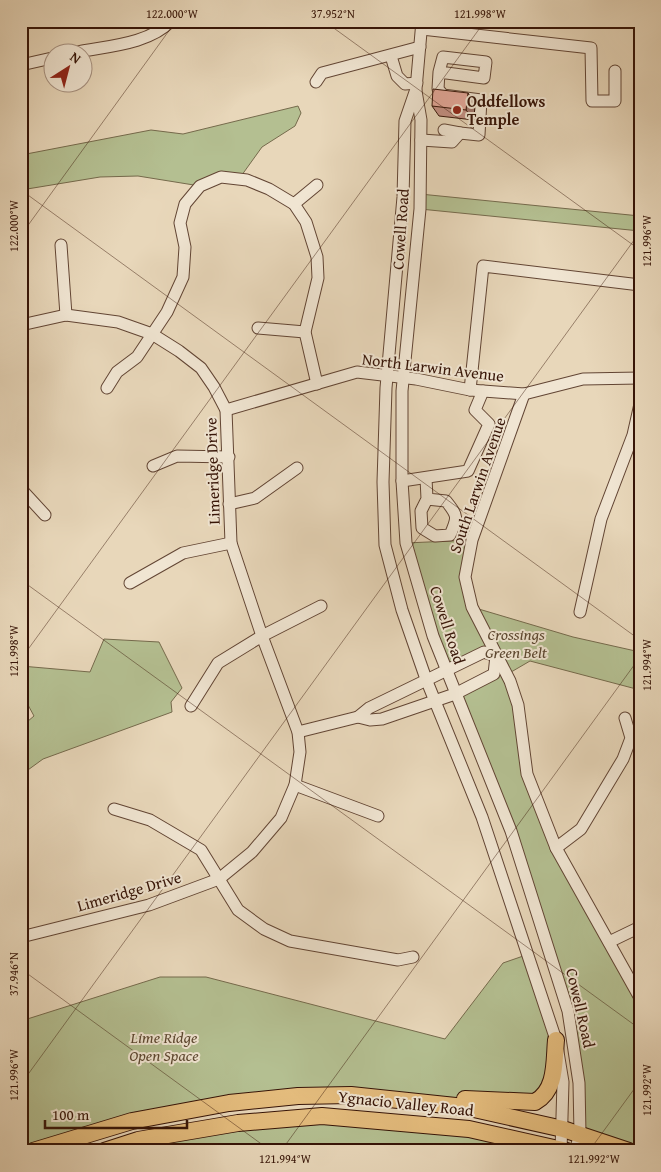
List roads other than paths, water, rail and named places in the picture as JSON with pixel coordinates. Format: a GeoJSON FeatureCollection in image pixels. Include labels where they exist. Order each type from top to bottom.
{"type":"FeatureCollection","features":[{"type":"Feature","properties":{"kind":"highway"},"geometry":{"type":"LineString","coordinates":[[351,1095],[383,1091],[492,1101],[535,1102],[544,1097],[548,1090],[552,1077],[556,1040]]}},
{"type":"Feature","properties":{"kind":"highway","name":"Ygnacio Valley Road"},"geometry":{"type":"LineString","coordinates":[[33,1151],[132,1121],[230,1103],[298,1096],[351,1095],[465,1107],[563,1129],[629,1151]]}},
{"type":"Feature","properties":{"kind":"highway","name":"Ygnacio Valley Road"},"geometry":{"type":"LineString","coordinates":[[104,1151],[138,1140],[238,1123],[322,1116],[469,1128],[566,1150]]}},
{"type":"Feature","properties":{"kind":"street"},"geometry":{"type":"LineString","coordinates":[[92,49],[131,41],[163,29],[171,21]]}},
{"type":"Feature","properties":{"kind":"street"},"geometry":{"type":"LineString","coordinates":[[422,25],[444,26],[591,48],[592,101],[615,101],[615,71]]}},
{"type":"Feature","properties":{"kind":"street","name":"Cowell Road"},"geometry":{"type":"LineString","coordinates":[[422,25],[416,86],[405,121],[403,197],[388,375],[383,482],[385,545],[402,610],[434,700],[482,818],[556,1040],[563,1082],[563,1129],[566,1150]]}},
{"type":"Feature","properties":{"kind":"street"},"geometry":{"type":"LineString","coordinates":[[316,82],[322,73],[350,64],[391,56],[420,47]]}},
{"type":"Feature","properties":{"kind":"street"},"geometry":{"type":"LineString","coordinates":[[391,56],[400,79],[405,84],[416,86]]}},
{"type":"Feature","properties":{"kind":"street"},"geometry":{"type":"LineString","coordinates":[[21,65],[42,60]]}},
{"type":"Feature","properties":{"kind":"street"},"geometry":{"type":"LineString","coordinates":[[418,63],[440,69],[438,89],[443,96],[481,100],[479,135],[444,130]]}},
{"type":"Feature","properties":{"kind":"street","name":"Cowell Road"},"geometry":{"type":"LineString","coordinates":[[416,86],[421,120],[420,210],[403,377],[402,481],[406,543],[445,670],[511,831],[568,1011],[579,1083],[580,1134],[566,1150]]}},
{"type":"Feature","properties":{"kind":"street"},"geometry":{"type":"LineString","coordinates":[[420,140],[452,142],[460,133]]}},
{"type":"Feature","properties":{"kind":"street"},"geometry":{"type":"LineString","coordinates":[[107,388],[117,372],[137,357],[167,312],[183,277],[185,247],[180,223],[185,204],[200,186],[221,177],[247,180],[269,189],[294,204],[306,222],[317,257],[318,278],[305,332],[317,384]]}},
{"type":"Feature","properties":{"kind":"street"},"geometry":{"type":"LineString","coordinates":[[294,204],[317,185]]}},
{"type":"Feature","properties":{"kind":"street"},"geometry":{"type":"LineString","coordinates":[[61,245],[66,315]]}},
{"type":"Feature","properties":{"kind":"street"},"geometry":{"type":"LineString","coordinates":[[470,390],[483,266],[640,284]]}},
{"type":"Feature","properties":{"kind":"street","name":"Limeridge Drive"},"geometry":{"type":"LineString","coordinates":[[21,325],[66,315],[118,322],[152,334],[201,368],[226,410],[231,543],[262,636],[298,732],[300,752],[294,785],[281,818],[252,852],[219,879],[149,905],[21,937]]}},
{"type":"Feature","properties":{"kind":"street"},"geometry":{"type":"LineString","coordinates":[[258,328],[305,332]]}},
{"type":"Feature","properties":{"kind":"street","name":"North Larwin Avenue"},"geometry":{"type":"LineString","coordinates":[[226,410],[357,372],[403,377],[470,390],[524,394],[583,379],[640,378]]}},
{"type":"Feature","properties":{"kind":"street"},"geometry":{"type":"LineString","coordinates":[[402,481],[468,471],[489,424],[475,410],[483,391]]}},
{"type":"Feature","properties":{"kind":"street","name":"South Larwin Avenue"},"geometry":{"type":"LineString","coordinates":[[524,394],[472,540],[465,577],[472,607],[510,681],[518,705],[527,774],[556,848],[640,998]]}},
{"type":"Feature","properties":{"kind":"street"},"geometry":{"type":"LineString","coordinates":[[580,612],[601,519],[633,435],[640,404]]}},
{"type":"Feature","properties":{"kind":"street"},"geometry":{"type":"LineString","coordinates":[[152,466],[177,456],[229,457]]}},
{"type":"Feature","properties":{"kind":"street"},"geometry":{"type":"LineString","coordinates":[[229,504],[255,498],[297,468]]}},
{"type":"Feature","properties":{"kind":"street"},"geometry":{"type":"LineString","coordinates":[[426,478],[427,499]]}},
{"type":"Feature","properties":{"kind":"street"},"geometry":{"type":"LineString","coordinates":[[21,489],[45,515]]}},
{"type":"Feature","properties":{"kind":"street"},"geometry":{"type":"LineString","coordinates":[[130,583],[183,553],[231,543]]}},
{"type":"Feature","properties":{"kind":"street"},"geometry":{"type":"LineString","coordinates":[[190,706],[218,663],[262,636],[321,606]]}},
{"type":"Feature","properties":{"kind":"street"},"geometry":{"type":"LineString","coordinates":[[298,732],[358,717],[369,708],[484,652],[496,656],[494,674],[455,694],[382,719],[370,720],[358,717]]}},
{"type":"Feature","properties":{"kind":"street"},"geometry":{"type":"LineString","coordinates":[[556,848],[581,829],[623,759],[631,738],[625,718]]}},
{"type":"Feature","properties":{"kind":"street"},"geometry":{"type":"LineString","coordinates":[[294,785],[378,816]]}},
{"type":"Feature","properties":{"kind":"street"},"geometry":{"type":"LineString","coordinates":[[114,809],[150,820],[200,850],[238,910],[264,929],[290,941],[398,960],[413,957]]}},
{"type":"Feature","properties":{"kind":"street"},"geometry":{"type":"LineString","coordinates":[[609,942],[640,927]]}},
{"type":"Feature","properties":{"kind":"place","name":"Oddfellows Temple"},"geometry":{"type":"Point","coordinates":[457,110]}},
{"type":"Feature","properties":{"kind":"park label","name":"Crossings Green Belt"},"geometry":{"type":"Point","coordinates":[516,643]}},
{"type":"Feature","properties":{"kind":"park label","name":"Lime Ridge Open Space"},"geometry":{"type":"Point","coordinates":[164,1046]}}]}
